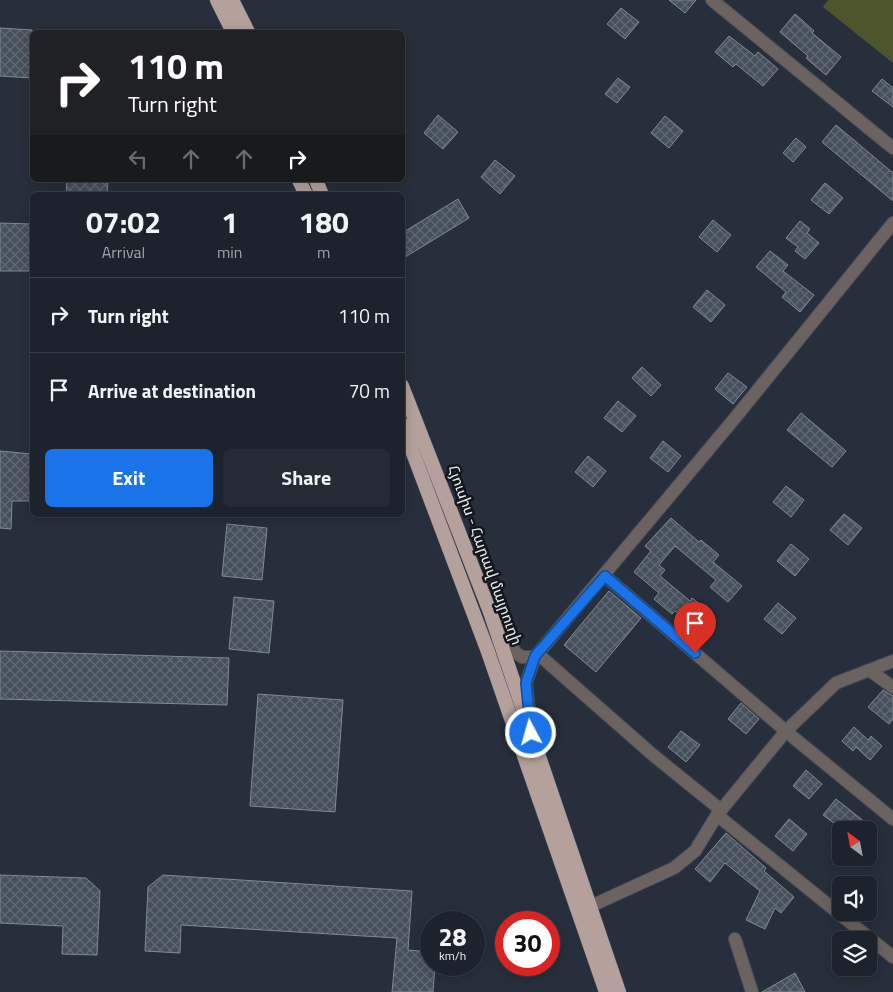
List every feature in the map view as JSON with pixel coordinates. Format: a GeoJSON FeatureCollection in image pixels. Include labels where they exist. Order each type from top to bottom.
{"type":"FeatureCollection","features":[{"type":"Feature","properties":{"kind":"highway"},"geometry":{"type":"LineString","coordinates":[[217,0],[232,30]]}},
{"type":"Feature","properties":{"kind":"highway"},"geometry":{"type":"LineString","coordinates":[[232,0],[247,30]]}},
{"type":"Feature","properties":{"kind":"highway","name":"Հյուսիս - Հարավ մայրուղի"},"geometry":{"type":"LineString","coordinates":[[405,394],[490,612],[619,992]]}},
{"type":"Feature","properties":{"kind":"highway","name":"Հյուսիս - Հարավ մայրուղի"},"geometry":{"type":"LineString","coordinates":[[405,432],[487,649],[606,992]]}},
{"type":"Feature","properties":{"kind":"street"},"geometry":{"type":"LineString","coordinates":[[712,0],[893,148]]}},
{"type":"Feature","properties":{"kind":"street"},"geometry":{"type":"LineString","coordinates":[[531,733],[526,683],[536,655],[605,576],[893,223]]}},
{"type":"Feature","properties":{"kind":"street"},"geometry":{"type":"LineString","coordinates":[[605,576],[786,731],[893,819]]}},
{"type":"Feature","properties":{"kind":"street"},"geometry":{"type":"LineString","coordinates":[[490,612],[516,653],[522,657],[536,655],[719,812],[893,957]]}},
{"type":"Feature","properties":{"kind":"street"},"geometry":{"type":"LineString","coordinates":[[590,906],[674,868],[696,851],[719,812],[786,731],[836,683],[893,661]]}},
{"type":"Feature","properties":{"kind":"street"},"geometry":{"type":"LineString","coordinates":[[869,670],[893,687]]}},
{"type":"Feature","properties":{"kind":"street"},"geometry":{"type":"LineString","coordinates":[[735,939],[752,992]]}},
{"type":"Feature","properties":{"kind":"green space"},"geometry":{"type":"Polygon","coordinates":[[[828,0],[893,0],[893,63],[823,7],[828,0]]]}},
{"type":"Feature","properties":{"kind":"building"},"geometry":{"type":"Polygon","coordinates":[[[669,0],[696,0],[685,13],[669,0]]]}},
{"type":"Feature","properties":{"kind":"building"},"geometry":{"type":"Polygon","coordinates":[[[621,8],[639,22],[625,39],[607,24],[621,8]]]}},
{"type":"Feature","properties":{"kind":"building"},"geometry":{"type":"Polygon","coordinates":[[[795,14],[814,31],[812,33],[841,57],[826,75],[806,58],[808,56],[780,32],[795,14]]]}},
{"type":"Feature","properties":{"kind":"building"},"geometry":{"type":"Polygon","coordinates":[[[0,28],[32,30],[30,30],[30,78],[0,76],[0,28]]]}},
{"type":"Feature","properties":{"kind":"building"},"geometry":{"type":"Polygon","coordinates":[[[729,36],[755,56],[758,52],[778,69],[763,86],[736,64],[733,67],[715,52],[729,36]]]}},
{"type":"Feature","properties":{"kind":"building"},"geometry":{"type":"Polygon","coordinates":[[[618,78],[630,87],[617,103],[605,94],[618,78]]]}},
{"type":"Feature","properties":{"kind":"building"},"geometry":{"type":"Polygon","coordinates":[[[882,79],[893,88],[893,107],[872,91],[882,79]]]}},
{"type":"Feature","properties":{"kind":"building"},"geometry":{"type":"Polygon","coordinates":[[[438,115],[458,132],[443,149],[424,133],[438,115]]]}},
{"type":"Feature","properties":{"kind":"building"},"geometry":{"type":"Polygon","coordinates":[[[665,116],[683,131],[669,148],[651,133],[665,116]]]}},
{"type":"Feature","properties":{"kind":"building"},"geometry":{"type":"Polygon","coordinates":[[[836,125],[893,173],[893,201],[822,142],[836,125]]]}},
{"type":"Feature","properties":{"kind":"building"},"geometry":{"type":"Polygon","coordinates":[[[796,138],[806,147],[793,162],[783,153],[796,138]]]}},
{"type":"Feature","properties":{"kind":"building"},"geometry":{"type":"Polygon","coordinates":[[[495,160],[515,176],[500,194],[481,177],[495,160]]]}},
{"type":"Feature","properties":{"kind":"building"},"geometry":{"type":"Polygon","coordinates":[[[67,182],[108,182],[107,192],[66,192],[67,182]]]}},
{"type":"Feature","properties":{"kind":"building"},"geometry":{"type":"Polygon","coordinates":[[[825,183],[843,198],[829,214],[811,200],[825,183]]]}},
{"type":"Feature","properties":{"kind":"building"},"geometry":{"type":"Polygon","coordinates":[[[458,199],[469,218],[405,257],[405,231],[458,199]]]}},
{"type":"Feature","properties":{"kind":"building"},"geometry":{"type":"Polygon","coordinates":[[[713,220],[731,235],[717,252],[699,237],[713,220]]]}},
{"type":"Feature","properties":{"kind":"building"},"geometry":{"type":"Polygon","coordinates":[[[800,221],[810,229],[807,233],[819,243],[805,259],[795,251],[798,247],[786,238],[800,221]]]}},
{"type":"Feature","properties":{"kind":"building"},"geometry":{"type":"Polygon","coordinates":[[[0,223],[30,224],[30,271],[0,271],[0,223]]]}},
{"type":"Feature","properties":{"kind":"building"},"geometry":{"type":"Polygon","coordinates":[[[770,251],[788,265],[783,271],[814,295],[800,312],[782,297],[786,292],[756,267],[770,251]]]}},
{"type":"Feature","properties":{"kind":"building"},"geometry":{"type":"Polygon","coordinates":[[[707,290],[725,305],[711,322],[693,307],[707,290]]]}},
{"type":"Feature","properties":{"kind":"building"},"geometry":{"type":"Polygon","coordinates":[[[642,367],[661,385],[651,396],[632,378],[642,367]]]}},
{"type":"Feature","properties":{"kind":"building"},"geometry":{"type":"Polygon","coordinates":[[[728,373],[747,387],[733,404],[715,389],[728,373]]]}},
{"type":"Feature","properties":{"kind":"building"},"geometry":{"type":"Polygon","coordinates":[[[618,401],[636,416],[622,432],[604,418],[618,401]]]}},
{"type":"Feature","properties":{"kind":"building"},"geometry":{"type":"Polygon","coordinates":[[[801,413],[846,451],[832,467],[787,430],[801,413]]]}},
{"type":"Feature","properties":{"kind":"building"},"geometry":{"type":"Polygon","coordinates":[[[663,441],[681,456],[668,472],[650,458],[663,441]]]}},
{"type":"Feature","properties":{"kind":"building"},"geometry":{"type":"Polygon","coordinates":[[[0,451],[30,454],[30,501],[12,501],[11,529],[0,528],[0,451]]]}},
{"type":"Feature","properties":{"kind":"building"},"geometry":{"type":"Polygon","coordinates":[[[588,456],[606,471],[593,487],[575,472],[588,456]]]}},
{"type":"Feature","properties":{"kind":"building"},"geometry":{"type":"Polygon","coordinates":[[[786,486],[804,500],[791,517],[773,502],[786,486]]]}},
{"type":"Feature","properties":{"kind":"building"},"geometry":{"type":"Polygon","coordinates":[[[844,514],[862,528],[848,545],[830,530],[844,514]]]}},
{"type":"Feature","properties":{"kind":"building"},"geometry":{"type":"Polygon","coordinates":[[[671,518],[699,542],[701,540],[719,555],[713,562],[742,586],[728,602],[710,587],[716,580],[675,546],[659,565],[665,570],[660,576],[690,601],[692,598],[710,612],[697,629],[675,611],[672,614],[654,599],[659,593],[634,572],[651,551],[645,546],[671,518]]]}},
{"type":"Feature","properties":{"kind":"building"},"geometry":{"type":"Polygon","coordinates":[[[227,524],[267,528],[262,580],[222,576],[227,524]]]}},
{"type":"Feature","properties":{"kind":"building"},"geometry":{"type":"Polygon","coordinates":[[[791,544],[809,559],[795,576],[777,561],[791,544]]]}},
{"type":"Feature","properties":{"kind":"building"},"geometry":{"type":"Polygon","coordinates":[[[609,591],[641,618],[596,672],[564,645],[609,591]]]}},
{"type":"Feature","properties":{"kind":"building"},"geometry":{"type":"Polygon","coordinates":[[[234,597],[274,601],[269,653],[229,649],[234,597]]]}},
{"type":"Feature","properties":{"kind":"building"},"geometry":{"type":"Polygon","coordinates":[[[778,603],[796,618],[782,634],[764,619],[778,603]]]}},
{"type":"Feature","properties":{"kind":"building"},"geometry":{"type":"Polygon","coordinates":[[[0,651],[229,658],[227,705],[0,699],[0,651]]]}},
{"type":"Feature","properties":{"kind":"building"},"geometry":{"type":"Polygon","coordinates":[[[883,690],[893,696],[893,719],[889,724],[868,707],[883,690]]]}},
{"type":"Feature","properties":{"kind":"building"},"geometry":{"type":"Polygon","coordinates":[[[258,694],[343,700],[335,812],[250,806],[258,694]]]}},
{"type":"Feature","properties":{"kind":"building"},"geometry":{"type":"Polygon","coordinates":[[[741,703],[759,719],[746,734],[728,719],[741,703]]]}},
{"type":"Feature","properties":{"kind":"building"},"geometry":{"type":"Polygon","coordinates":[[[854,727],[868,740],[871,736],[882,746],[870,760],[856,747],[853,751],[842,741],[854,727]]]}},
{"type":"Feature","properties":{"kind":"building"},"geometry":{"type":"Polygon","coordinates":[[[681,731],[700,745],[686,762],[668,747],[681,731]]]}},
{"type":"Feature","properties":{"kind":"building"},"geometry":{"type":"Polygon","coordinates":[[[806,770],[822,784],[809,799],[793,786],[806,770]]]}},
{"type":"Feature","properties":{"kind":"building"},"geometry":{"type":"Polygon","coordinates":[[[836,799],[864,821],[832,822],[823,815],[836,799]]]}},
{"type":"Feature","properties":{"kind":"building"},"geometry":{"type":"Polygon","coordinates":[[[789,819],[807,834],[793,851],[775,836],[789,819]]]}},
{"type":"Feature","properties":{"kind":"building"},"geometry":{"type":"Polygon","coordinates":[[[726,833],[766,868],[764,871],[794,897],[781,913],[775,908],[765,929],[746,920],[760,891],[725,863],[710,882],[695,869],[726,833]]]}},
{"type":"Feature","properties":{"kind":"building"},"geometry":{"type":"Polygon","coordinates":[[[0,875],[86,878],[100,891],[97,955],[62,954],[63,926],[0,923],[0,875]]]}},
{"type":"Feature","properties":{"kind":"building"},"geometry":{"type":"Polygon","coordinates":[[[163,875],[412,891],[408,950],[420,951],[420,976],[434,976],[433,992],[392,992],[397,938],[181,925],[180,953],[145,951],[148,887],[163,875]]]}},
{"type":"Feature","properties":{"kind":"building"},"geometry":{"type":"Polygon","coordinates":[[[795,973],[805,992],[762,992],[795,973]]]}},
{"type":"Feature","properties":{"kind":"route"},"geometry":{"type":"LineString","coordinates":[[531,733],[526,683],[535,656],[605,576],[695,653]]}}]}
